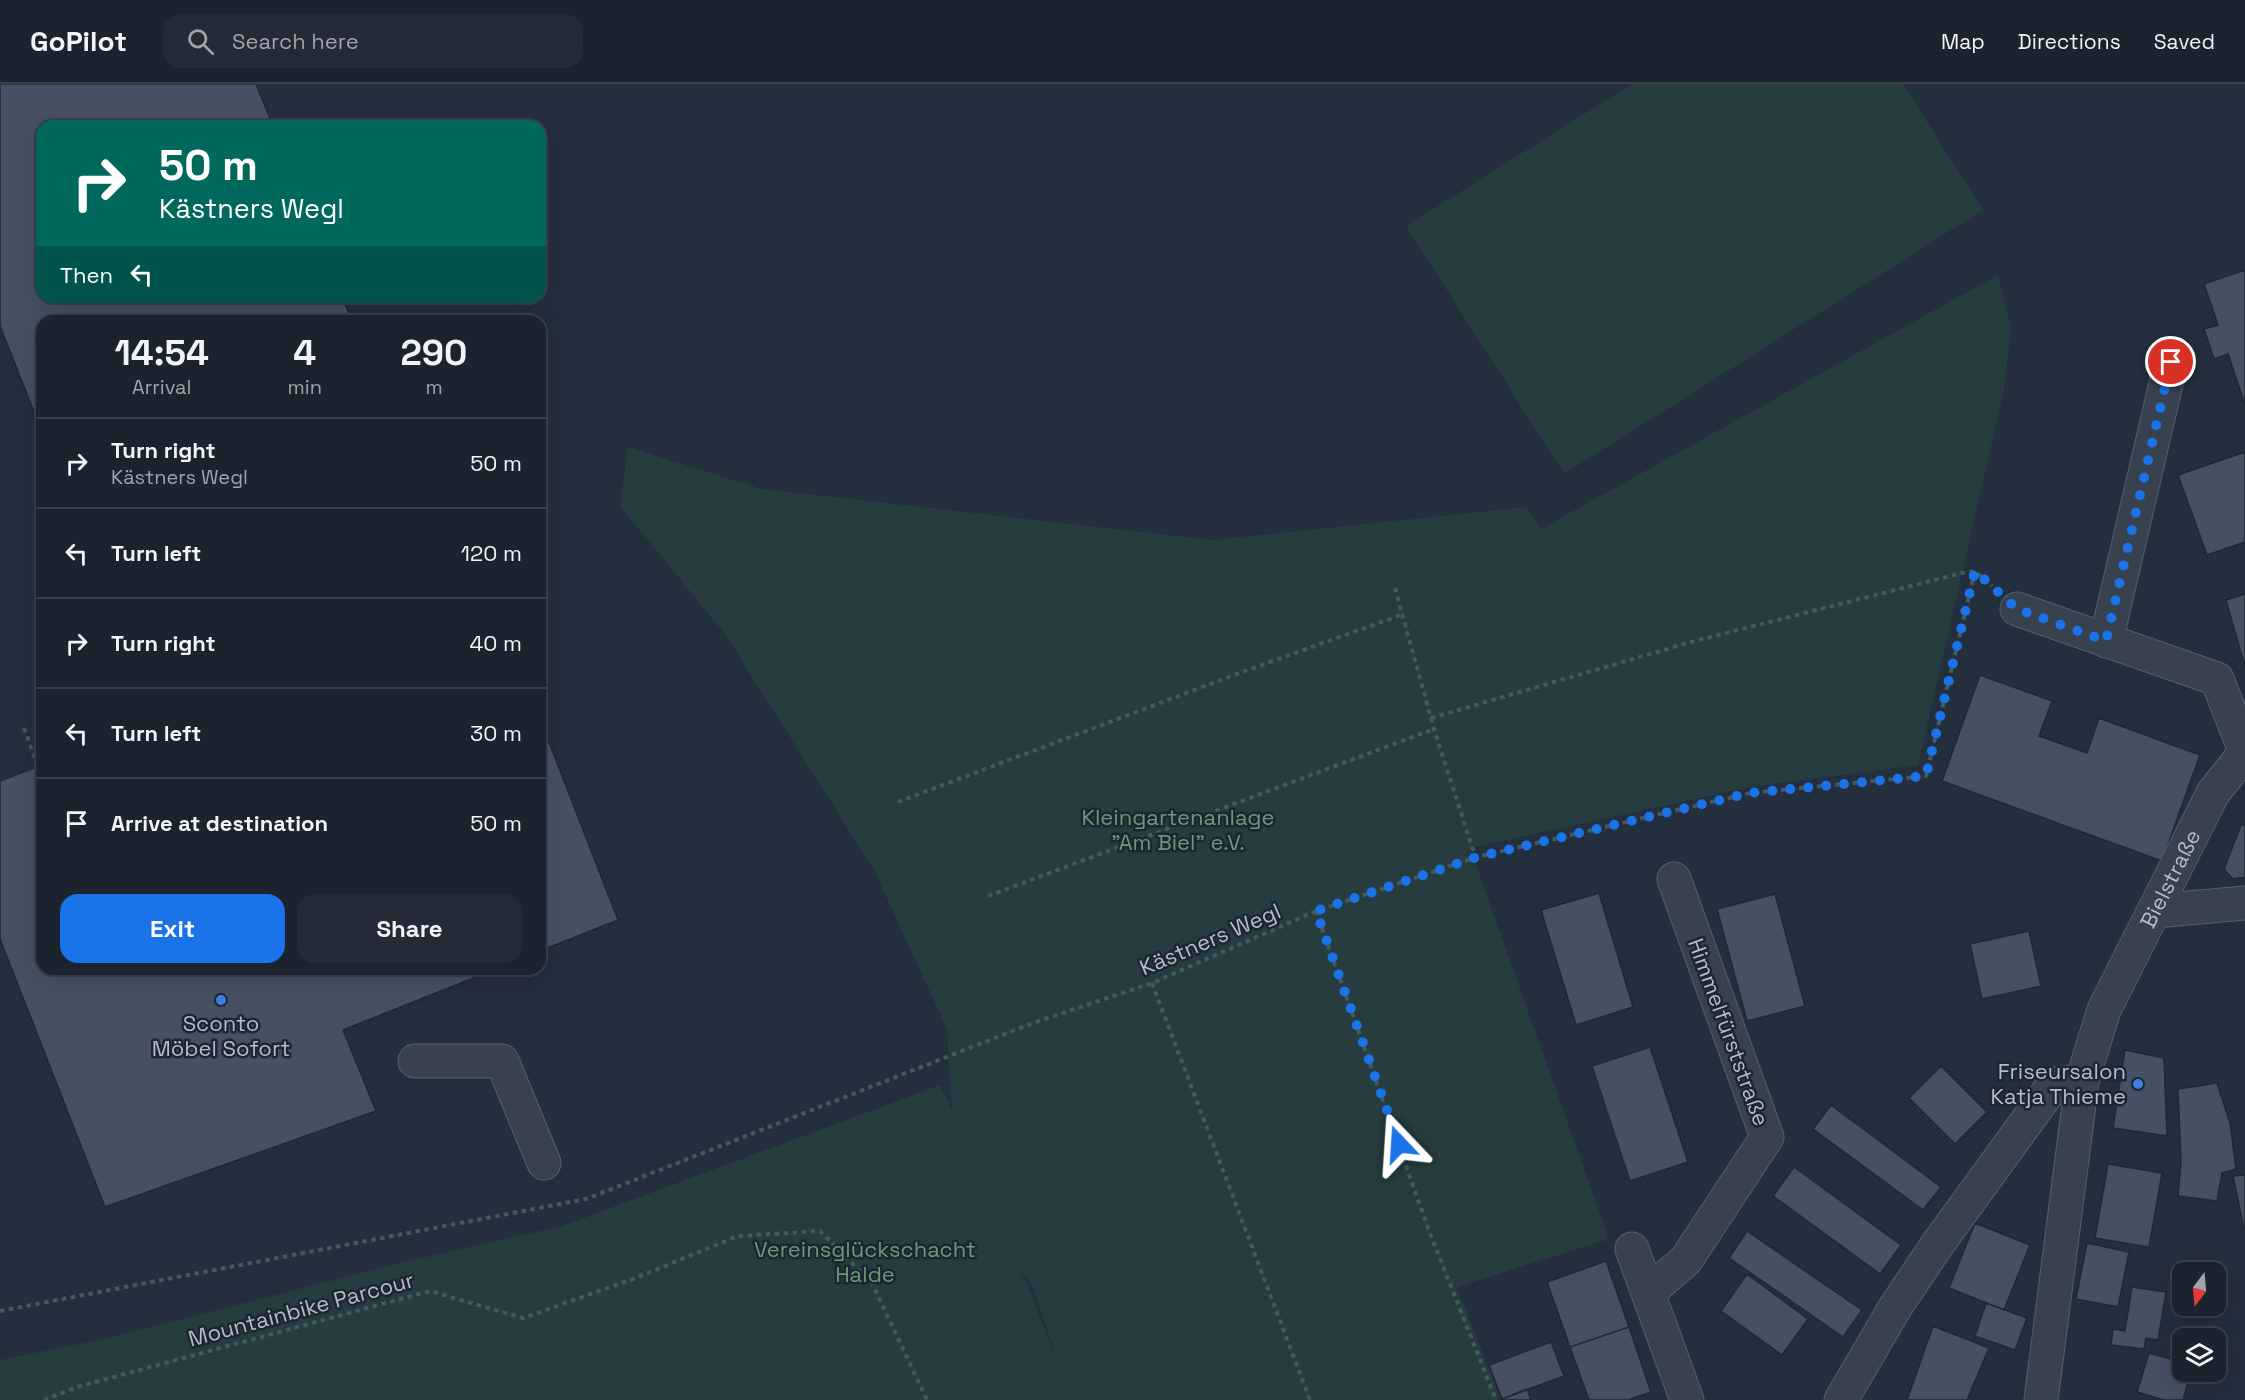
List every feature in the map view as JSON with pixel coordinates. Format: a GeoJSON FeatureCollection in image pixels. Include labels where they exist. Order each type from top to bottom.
{"type":"FeatureCollection","features":[{"type":"Feature","properties":{"kind":"street"},"geometry":{"type":"LineString","coordinates":[[2106,641],[2171,362]]}},
{"type":"Feature","properties":{"kind":"street"},"geometry":{"type":"LineString","coordinates":[[2017,609],[2217,679],[2245,752]]}},
{"type":"Feature","properties":{"kind":"street","name":"Bielstraße"},"geometry":{"type":"LineString","coordinates":[[2082,1081],[2104,1010],[2213,793],[2245,752]]}},
{"type":"Feature","properties":{"kind":"street","name":"Himmelfürststraße"},"geometry":{"type":"LineString","coordinates":[[1649,1292],[1686,1260],[1767,1137],[1674,879]]}},
{"type":"Feature","properties":{"kind":"street"},"geometry":{"type":"LineString","coordinates":[[2155,910],[2245,903]]}},
{"type":"Feature","properties":{"kind":"street"},"geometry":{"type":"LineString","coordinates":[[415,1061],[502,1061],[544,1163]]}},
{"type":"Feature","properties":{"kind":"street"},"geometry":{"type":"LineString","coordinates":[[1841,1400],[1896,1306],[1937,1245],[2054,1084],[2082,1081],[2041,1400]]}},
{"type":"Feature","properties":{"kind":"street"},"geometry":{"type":"LineString","coordinates":[[1632,1249],[1687,1400]]}},
{"type":"Feature","properties":{"kind":"path"},"geometry":{"type":"LineString","coordinates":[[1431,718],[1691,642],[1962,573],[1975,571],[2017,609]]}},
{"type":"Feature","properties":{"kind":"path","name":"Kästners Wegl"},"geometry":{"type":"LineString","coordinates":[[1033,1023],[1152,983],[1316,911],[1477,857],[1750,793],[1926,776],[1975,571]]}},
{"type":"Feature","properties":{"kind":"path"},"geometry":{"type":"LineString","coordinates":[[1395,588],[1434,729],[1472,848],[1477,857]]}},
{"type":"Feature","properties":{"kind":"path"},"geometry":{"type":"LineString","coordinates":[[898,802],[1242,672],[1401,615]]}},
{"type":"Feature","properties":{"kind":"path"},"geometry":{"type":"LineString","coordinates":[[24,728],[36,761]]}},
{"type":"Feature","properties":{"kind":"path"},"geometry":{"type":"LineString","coordinates":[[988,896],[1434,729]]}},
{"type":"Feature","properties":{"kind":"path"},"geometry":{"type":"LineString","coordinates":[[1316,911],[1428,1228],[1496,1400]]}},
{"type":"Feature","properties":{"kind":"path"},"geometry":{"type":"LineString","coordinates":[[1152,983],[1310,1400]]}},
{"type":"Feature","properties":{"kind":"path","name":"Mountainbike Parcour"},"geometry":{"type":"LineString","coordinates":[[44,1400],[77,1387],[430,1291],[523,1318],[633,1280],[738,1236],[820,1232],[872,1283],[927,1400]]}},
{"type":"Feature","properties":{"kind":"green space"},"geometry":{"type":"Polygon","coordinates":[[[1632,84],[1903,84],[1983,210],[1564,474],[1406,226],[1632,84]]]}},
{"type":"Feature","properties":{"kind":"green space","name":"Kleingartenanlage \"Am Biel\" e.V."},"geometry":{"type":"Polygon","coordinates":[[[1998,275],[2011,327],[2004,390],[1918,765],[1750,787],[1470,848],[1609,1239],[1457,1287],[1501,1400],[0,1400],[0,1360],[108,1338],[404,1262],[562,1226],[940,1085],[952,1110],[947,1029],[874,870],[725,634],[620,506],[628,447],[762,489],[1213,540],[1527,507],[1541,529],[1998,275]],[[1021,1270],[1054,1350],[1033,1286],[1021,1270]]]}},
{"type":"Feature","properties":{"kind":"building"},"geometry":{"type":"Polygon","coordinates":[[[0,84],[256,84],[271,120],[36,120],[36,303],[344,303],[350,315],[36,315],[36,417],[0,326],[0,84]]]}},
{"type":"Feature","properties":{"kind":"building"},"geometry":{"type":"Polygon","coordinates":[[[2245,270],[2245,405],[2228,354],[2214,359],[2204,329],[2218,325],[2204,284],[2245,270]]]}},
{"type":"Feature","properties":{"kind":"building"},"geometry":{"type":"Polygon","coordinates":[[[2245,452],[2245,542],[2207,555],[2178,475],[2245,452]]]}},
{"type":"Feature","properties":{"kind":"building"},"geometry":{"type":"Polygon","coordinates":[[[2245,594],[2245,667],[2226,600],[2245,594]]]}},
{"type":"Feature","properties":{"kind":"building"},"geometry":{"type":"Polygon","coordinates":[[[1980,675],[2052,701],[2039,736],[2087,753],[2099,718],[2200,755],[2162,861],[1942,781],[1980,675]]]}},
{"type":"Feature","properties":{"kind":"building"},"geometry":{"type":"Polygon","coordinates":[[[546,734],[618,920],[546,949],[546,734]]]}},
{"type":"Feature","properties":{"kind":"building","name":"Sconto Möbel Sofort"},"geometry":{"type":"Polygon","coordinates":[[[36,767],[36,975],[481,975],[343,1030],[376,1111],[105,1207],[0,939],[0,781],[36,767]]]}},
{"type":"Feature","properties":{"kind":"building"},"geometry":{"type":"Polygon","coordinates":[[[2241,825],[2245,825],[2245,877],[2233,879],[2224,869],[2241,825]]]}},
{"type":"Feature","properties":{"kind":"building"},"geometry":{"type":"Polygon","coordinates":[[[1599,893],[1633,1007],[1576,1025],[1541,910],[1599,893]]]}},
{"type":"Feature","properties":{"kind":"building"},"geometry":{"type":"Polygon","coordinates":[[[1775,894],[1805,1006],[1747,1021],[1717,909],[1775,894]]]}},
{"type":"Feature","properties":{"kind":"building"},"geometry":{"type":"Polygon","coordinates":[[[2029,931],[2041,986],[1982,999],[1970,944],[2029,931]]]}},
{"type":"Feature","properties":{"kind":"building"},"geometry":{"type":"Polygon","coordinates":[[[1650,1047],[1688,1162],[1630,1181],[1592,1066],[1650,1047]]]}},
{"type":"Feature","properties":{"kind":"building"},"geometry":{"type":"Polygon","coordinates":[[[2125,1050],[2164,1058],[2167,1136],[2113,1128],[2125,1050]]]}},
{"type":"Feature","properties":{"kind":"building"},"geometry":{"type":"Polygon","coordinates":[[[1941,1066],[1987,1112],[1955,1144],[1909,1098],[1941,1066]]]}},
{"type":"Feature","properties":{"kind":"building"},"geometry":{"type":"Polygon","coordinates":[[[2217,1083],[2230,1123],[2236,1169],[2222,1173],[2217,1201],[2178,1196],[2181,1163],[2178,1089],[2217,1083]]]}},
{"type":"Feature","properties":{"kind":"building"},"geometry":{"type":"Polygon","coordinates":[[[1831,1105],[1941,1187],[1923,1210],[1813,1129],[1831,1105]]]}},
{"type":"Feature","properties":{"kind":"building"},"geometry":{"type":"Polygon","coordinates":[[[2108,1164],[2162,1173],[2149,1247],[2095,1238],[2108,1164]]]}},
{"type":"Feature","properties":{"kind":"building"},"geometry":{"type":"Polygon","coordinates":[[[1794,1167],[1901,1245],[1880,1274],[1773,1196],[1794,1167]]]}},
{"type":"Feature","properties":{"kind":"building"},"geometry":{"type":"Polygon","coordinates":[[[2245,1175],[2245,1228],[2244,1229],[2233,1176],[2245,1175]]]}},
{"type":"Feature","properties":{"kind":"building"},"geometry":{"type":"Polygon","coordinates":[[[1975,1223],[2030,1245],[2004,1310],[1949,1288],[1975,1223]]]}},
{"type":"Feature","properties":{"kind":"building"},"geometry":{"type":"Polygon","coordinates":[[[1747,1231],[1862,1310],[1843,1337],[1729,1258],[1747,1231]]]}},
{"type":"Feature","properties":{"kind":"building"},"geometry":{"type":"Polygon","coordinates":[[[2087,1243],[2129,1252],[2118,1307],[2076,1299],[2087,1243]]]}},
{"type":"Feature","properties":{"kind":"building"},"geometry":{"type":"Polygon","coordinates":[[[1606,1261],[1629,1327],[1570,1347],[1547,1282],[1606,1261]]]}},
{"type":"Feature","properties":{"kind":"building"},"geometry":{"type":"Polygon","coordinates":[[[1747,1274],[1808,1319],[1782,1355],[1721,1311],[1747,1274]]]}},
{"type":"Feature","properties":{"kind":"building"},"geometry":{"type":"Polygon","coordinates":[[[2132,1287],[2166,1292],[2158,1340],[2146,1338],[2144,1349],[2111,1345],[2113,1329],[2125,1331],[2132,1287]]]}},
{"type":"Feature","properties":{"kind":"building"},"geometry":{"type":"Polygon","coordinates":[[[1986,1303],[2027,1318],[2015,1350],[1975,1336],[1986,1303]]]}},
{"type":"Feature","properties":{"kind":"building"},"geometry":{"type":"Polygon","coordinates":[[[1933,1326],[1989,1348],[1967,1400],[1907,1400],[1933,1326]]]}},
{"type":"Feature","properties":{"kind":"building"},"geometry":{"type":"Polygon","coordinates":[[[1629,1327],[1651,1392],[1628,1400],[1589,1400],[1570,1347],[1629,1327]]]}},
{"type":"Feature","properties":{"kind":"building"},"geometry":{"type":"Polygon","coordinates":[[[1551,1342],[1564,1376],[1502,1399],[1489,1365],[1551,1342]]]}},
{"type":"Feature","properties":{"kind":"building"},"geometry":{"type":"Polygon","coordinates":[[[2149,1353],[2172,1359],[2172,1382],[2188,1382],[2183,1400],[2164,1400],[2137,1392],[2149,1353]]]}},
{"type":"Feature","properties":{"kind":"building"},"geometry":{"type":"Polygon","coordinates":[[[1527,1389],[1531,1400],[1502,1399],[1527,1389]]]}},
{"type":"Feature","properties":{"kind":"place","name":"Sconto Möbel Sofort"},"geometry":{"type":"Point","coordinates":[221,1000]}},
{"type":"Feature","properties":{"kind":"place","name":"Friseursalon Katja Thieme"},"geometry":{"type":"Point","coordinates":[2138,1084]}},
{"type":"Feature","properties":{"kind":"route"},"geometry":{"type":"LineString","coordinates":[[1399,1144],[1316,911],[1477,857],[1750,793],[1926,776],[1975,571],[2017,609],[2106,641],[2171,362]]}},
{"type":"Feature","properties":{"kind":"park label","name":"Vereinsglückschacht Halde"},"geometry":{"type":"Point","coordinates":[865,1262]}}]}
